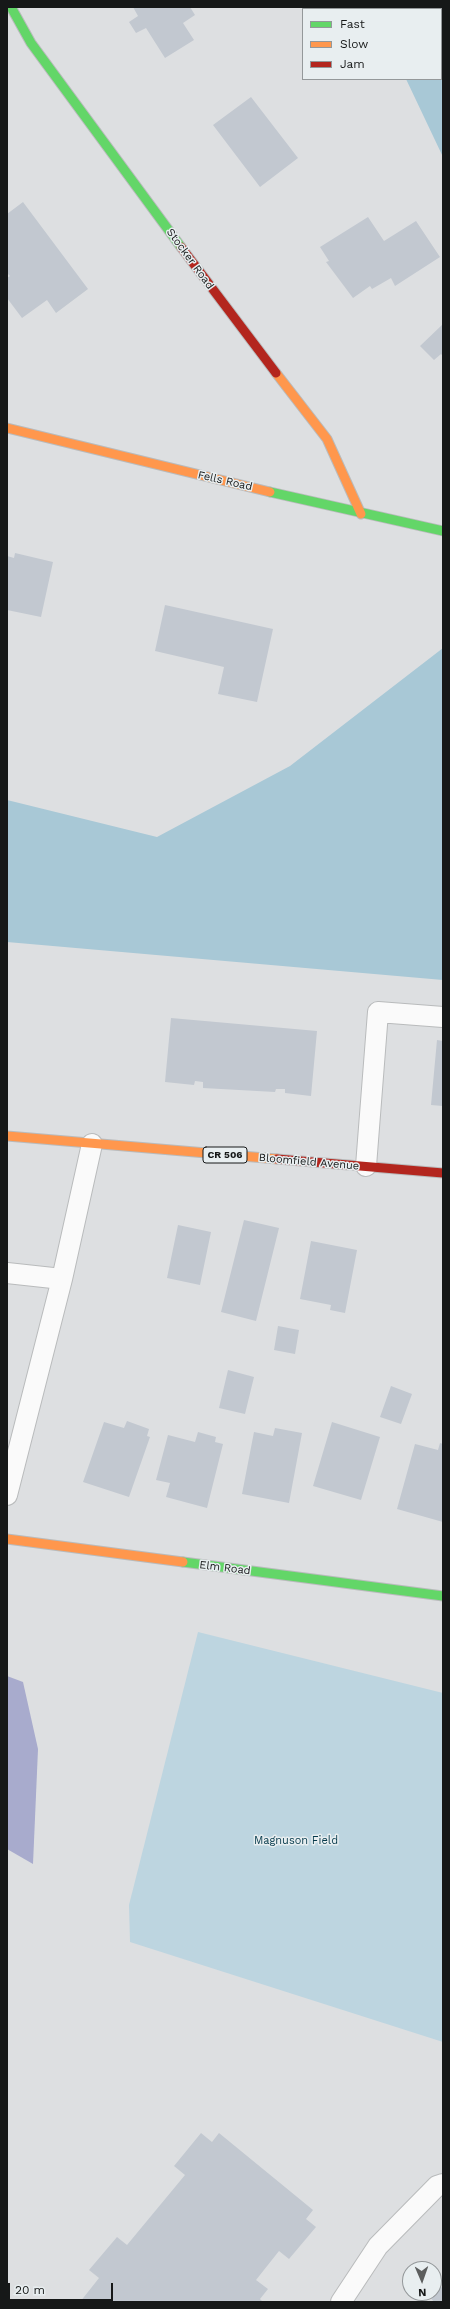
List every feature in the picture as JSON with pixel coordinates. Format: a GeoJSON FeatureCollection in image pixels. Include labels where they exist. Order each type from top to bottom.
{"type":"FeatureCollection","features":[{"type":"Feature","properties":{"kind":"street","name":"Stocker Road"},"geometry":{"type":"LineString","coordinates":[[11,7],[31,43],[241,328],[327,438],[361,514]]}},
{"type":"Feature","properties":{"kind":"street","name":"Fells Road"},"geometry":{"type":"LineString","coordinates":[[7,428],[361,514],[443,531]]}},
{"type":"Feature","properties":{"kind":"street","name":"Bloomfield Avenue"},"geometry":{"type":"LineString","coordinates":[[7,1136],[443,1173]]}},
{"type":"Feature","properties":{"kind":"street","name":"Elm Road"},"geometry":{"type":"LineString","coordinates":[[7,1539],[443,1596]]}},
{"type":"Feature","properties":{"kind":"lane"},"geometry":{"type":"LineString","coordinates":[[366,1166],[378,1012],[443,1017]]}},
{"type":"Feature","properties":{"kind":"lane"},"geometry":{"type":"LineString","coordinates":[[7,1495],[62,1279],[92,1144]]}},
{"type":"Feature","properties":{"kind":"lane"},"geometry":{"type":"LineString","coordinates":[[7,1273],[62,1279]]}},
{"type":"Feature","properties":{"kind":"lane"},"geometry":{"type":"LineString","coordinates":[[341,2302],[378,2246],[437,2186],[443,2184]]}},
{"type":"Feature","properties":{"kind":"green space","name":"Magnuson Field"},"geometry":{"type":"Polygon","coordinates":[[[198,1632],[443,1693],[443,2042],[130,1942],[129,1905],[198,1632]]]}},
{"type":"Feature","properties":{"kind":"shaded area"},"geometry":{"type":"Polygon","coordinates":[[[443,7],[443,157],[406,80],[442,80],[442,8],[374,8],[443,7]]]}},
{"type":"Feature","properties":{"kind":"shaded area"},"geometry":{"type":"Polygon","coordinates":[[[443,648],[443,980],[7,942],[7,800],[157,837],[290,766],[443,648]]]}},
{"type":"Feature","properties":{"kind":"shaded area"},"geometry":{"type":"Polygon","coordinates":[[[7,1676],[23,1682],[38,1749],[33,1864],[7,1849],[7,1676]]]}},
{"type":"Feature","properties":{"kind":"building"},"geometry":{"type":"Polygon","coordinates":[[[133,7],[190,7],[195,15],[183,23],[194,40],[165,58],[146,28],[136,33],[129,22],[138,16],[133,7]]]}},
{"type":"Feature","properties":{"kind":"building"},"geometry":{"type":"Polygon","coordinates":[[[251,97],[298,158],[260,187],[213,125],[251,97]]]}},
{"type":"Feature","properties":{"kind":"building"},"geometry":{"type":"Polygon","coordinates":[[[23,202],[88,289],[56,313],[47,300],[22,318],[7,298],[7,278],[10,276],[7,273],[7,214],[23,202]]]}},
{"type":"Feature","properties":{"kind":"building"},"geometry":{"type":"Polygon","coordinates":[[[368,217],[384,241],[416,221],[440,257],[395,286],[391,278],[372,289],[370,286],[353,298],[326,262],[329,261],[320,247],[368,217]]]}},
{"type":"Feature","properties":{"kind":"building"},"geometry":{"type":"Polygon","coordinates":[[[443,324],[443,356],[441,354],[434,360],[420,346],[443,324]]]}},
{"type":"Feature","properties":{"kind":"building"},"geometry":{"type":"Polygon","coordinates":[[[15,553],[53,562],[41,617],[7,610],[7,556],[14,558],[15,553]]]}},
{"type":"Feature","properties":{"kind":"building"},"geometry":{"type":"Polygon","coordinates":[[[165,605],[273,629],[257,702],[218,694],[224,667],[155,651],[165,605]]]}},
{"type":"Feature","properties":{"kind":"building"},"geometry":{"type":"Polygon","coordinates":[[[171,1018],[317,1031],[311,1096],[285,1093],[285,1089],[276,1089],[275,1092],[203,1088],[203,1082],[195,1081],[194,1085],[165,1082],[171,1018]]]}},
{"type":"Feature","properties":{"kind":"building"},"geometry":{"type":"Polygon","coordinates":[[[437,1040],[443,1041],[443,1106],[431,1105],[437,1040]]]}},
{"type":"Feature","properties":{"kind":"building"},"geometry":{"type":"Polygon","coordinates":[[[244,1220],[279,1228],[256,1321],[221,1312],[244,1220]]]}},
{"type":"Feature","properties":{"kind":"building"},"geometry":{"type":"Polygon","coordinates":[[[178,1225],[211,1232],[200,1285],[167,1278],[178,1225]]]}},
{"type":"Feature","properties":{"kind":"building"},"geometry":{"type":"Polygon","coordinates":[[[311,1241],[357,1250],[345,1313],[330,1310],[331,1305],[300,1299],[311,1241]]]}},
{"type":"Feature","properties":{"kind":"building"},"geometry":{"type":"Polygon","coordinates":[[[278,1326],[299,1330],[295,1354],[274,1350],[278,1326]]]}},
{"type":"Feature","properties":{"kind":"building"},"geometry":{"type":"Polygon","coordinates":[[[228,1370],[254,1377],[245,1414],[219,1408],[228,1370]]]}},
{"type":"Feature","properties":{"kind":"building"},"geometry":{"type":"Polygon","coordinates":[[[391,1386],[412,1394],[401,1424],[380,1417],[391,1386]]]}},
{"type":"Feature","properties":{"kind":"building"},"geometry":{"type":"Polygon","coordinates":[[[127,1421],[149,1429],[147,1436],[150,1437],[129,1497],[83,1482],[104,1422],[124,1428],[127,1421]]]}},
{"type":"Feature","properties":{"kind":"building"},"geometry":{"type":"Polygon","coordinates":[[[332,1422],[380,1437],[361,1500],[313,1486],[332,1422]]]}},
{"type":"Feature","properties":{"kind":"building"},"geometry":{"type":"Polygon","coordinates":[[[275,1428],[302,1433],[289,1503],[242,1494],[254,1432],[273,1436],[275,1428]]]}},
{"type":"Feature","properties":{"kind":"building"},"geometry":{"type":"Polygon","coordinates":[[[198,1432],[216,1437],[215,1442],[223,1444],[207,1508],[166,1497],[170,1483],[156,1480],[168,1435],[195,1442],[198,1432]]]}},
{"type":"Feature","properties":{"kind":"building"},"geometry":{"type":"Polygon","coordinates":[[[440,1443],[443,1444],[443,1522],[397,1509],[415,1444],[438,1450],[440,1443]]]}},
{"type":"Feature","properties":{"kind":"building"},"geometry":{"type":"Polygon","coordinates":[[[201,2133],[212,2142],[219,2133],[313,2210],[306,2219],[316,2227],[289,2259],[279,2251],[256,2280],[268,2289],[260,2299],[263,2302],[80,2302],[99,2278],[89,2270],[117,2237],[127,2245],[185,2175],[174,2166],[201,2133]]]}},
{"type":"Feature","properties":{"kind":"building"},"geometry":{"type":"Polygon","coordinates":[[[443,2286],[443,2302],[434,2302],[433,2301],[442,2301],[443,2286]]]}},
{"type":"Feature","properties":{"kind":"traffic: fast"},"geometry":{"type":"LineString","coordinates":[[11,7],[31,43],[181,247]]}},
{"type":"Feature","properties":{"kind":"traffic: fast"},"geometry":{"type":"LineString","coordinates":[[270,492],[443,531]]}},
{"type":"Feature","properties":{"kind":"traffic: fast"},"geometry":{"type":"LineString","coordinates":[[183,1562],[443,1596]]}},
{"type":"Feature","properties":{"kind":"traffic: slow"},"geometry":{"type":"LineString","coordinates":[[276,373],[327,439],[361,514]]}},
{"type":"Feature","properties":{"kind":"traffic: slow"},"geometry":{"type":"LineString","coordinates":[[7,428],[270,492]]}},
{"type":"Feature","properties":{"kind":"traffic: slow"},"geometry":{"type":"LineString","coordinates":[[7,1136],[277,1159]]}},
{"type":"Feature","properties":{"kind":"traffic: slow"},"geometry":{"type":"LineString","coordinates":[[7,1539],[183,1562]]}},
{"type":"Feature","properties":{"kind":"traffic: jam"},"geometry":{"type":"LineString","coordinates":[[181,247],[276,373]]}},
{"type":"Feature","properties":{"kind":"traffic: jam"},"geometry":{"type":"LineString","coordinates":[[277,1159],[443,1173]]}}]}
